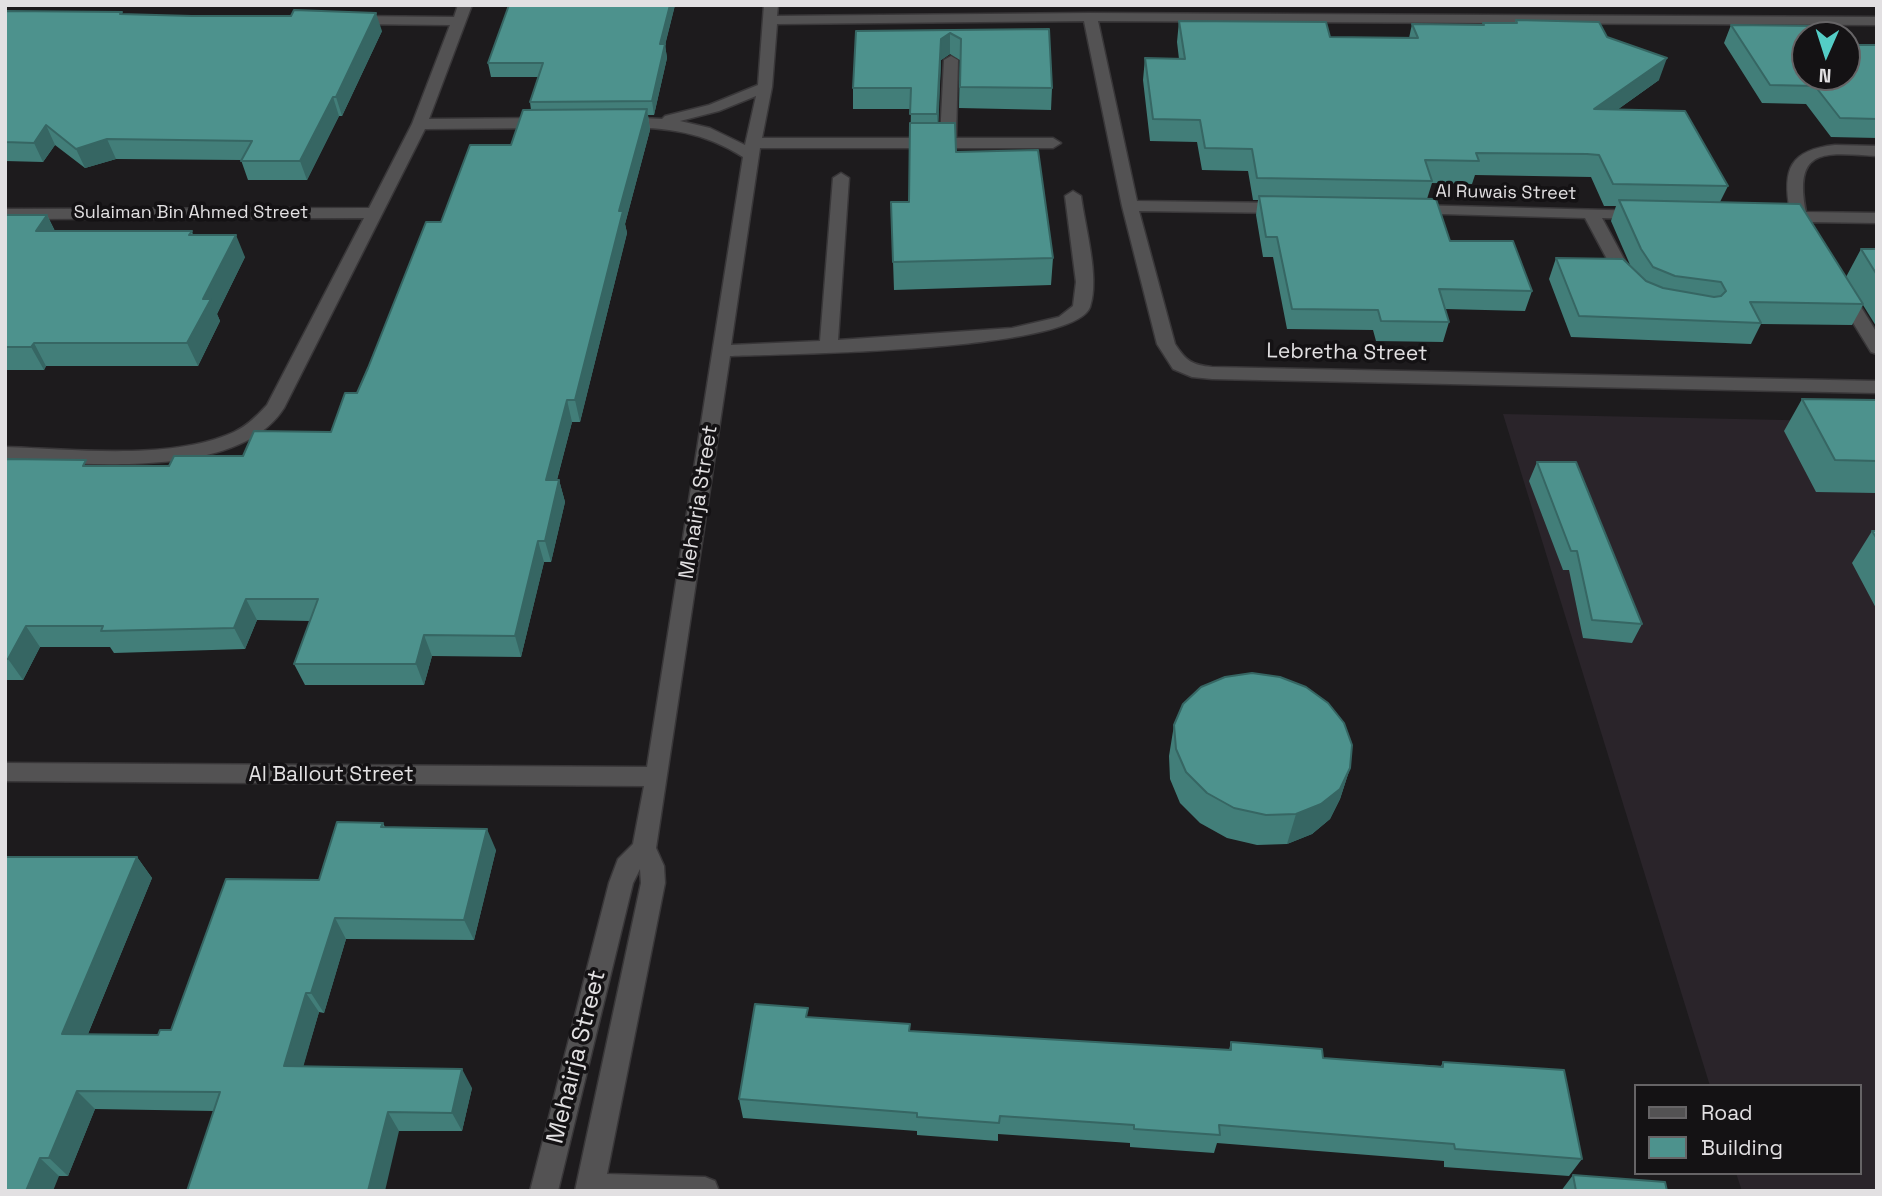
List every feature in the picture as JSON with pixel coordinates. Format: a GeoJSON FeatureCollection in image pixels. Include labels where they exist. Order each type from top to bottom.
{"type":"FeatureCollection","features":[{"type":"Feature","properties":{"kind":"street"},"geometry":{"type":"LineString","coordinates":[[1455,5],[1462,20]]}},
{"type":"Feature","properties":{"kind":"street"},"geometry":{"type":"LineString","coordinates":[[1744,5],[1755,21]]}},
{"type":"Feature","properties":{"kind":"street"},"geometry":{"type":"LineString","coordinates":[[5,454],[172,454],[211,448],[251,431],[275,408],[420,124],[461,13],[335,20]]}},
{"type":"Feature","properties":{"kind":"street"},"geometry":{"type":"LineString","coordinates":[[771,13],[1462,20],[1877,20]]}},
{"type":"Feature","properties":{"kind":"street","name":"Mehairja Street"},"geometry":{"type":"LineString","coordinates":[[544,1191],[621,883],[627,866],[644,848],[752,149],[765,87],[771,13]]}},
{"type":"Feature","properties":{"kind":"street","name":"Lebretha Street"},"geometry":{"type":"LineString","coordinates":[[1090,17],[1130,206],[1166,344],[1179,365],[1192,371],[1877,387]]}},
{"type":"Feature","properties":{"kind":"street"},"geometry":{"type":"LineString","coordinates":[[948,143],[951,60]]}},
{"type":"Feature","properties":{"kind":"street"},"geometry":{"type":"LineString","coordinates":[[661,122],[714,108],[765,87]]}},
{"type":"Feature","properties":{"kind":"street"},"geometry":{"type":"LineString","coordinates":[[420,124],[567,122]]}},
{"type":"Feature","properties":{"kind":"street"},"geometry":{"type":"LineString","coordinates":[[608,122],[661,122],[711,132],[752,149],[948,143],[1054,143]]}},
{"type":"Feature","properties":{"kind":"street"},"geometry":{"type":"LineString","coordinates":[[1813,241],[1799,217],[1794,172],[1797,164],[1811,153],[1877,150]]}},
{"type":"Feature","properties":{"kind":"street"},"geometry":{"type":"LineString","coordinates":[[829,346],[841,178]]}},
{"type":"Feature","properties":{"kind":"street"},"geometry":{"type":"LineString","coordinates":[[722,351],[999,335],[1065,321],[1081,308],[1085,282],[1073,196]]}},
{"type":"Feature","properties":{"kind":"street"},"geometry":{"type":"LineString","coordinates":[[1130,206],[1297,208]]}},
{"type":"Feature","properties":{"kind":"street","name":"Al Ruwais Street"},"geometry":{"type":"LineString","coordinates":[[1395,210],[1660,214]]}},
{"type":"Feature","properties":{"kind":"street","name":"Sulaiman Bin Ahmed Street"},"geometry":{"type":"LineString","coordinates":[[5,214],[376,213]]}},
{"type":"Feature","properties":{"kind":"street"},"geometry":{"type":"LineString","coordinates":[[1591,213],[1637,296]]}},
{"type":"Feature","properties":{"kind":"street"},"geometry":{"type":"LineString","coordinates":[[1771,216],[1877,218]]}},
{"type":"Feature","properties":{"kind":"street"},"geometry":{"type":"LineString","coordinates":[[1834,276],[1877,348]]}},
{"type":"Feature","properties":{"kind":"street","name":"Al Ballout Street"},"geometry":{"type":"LineString","coordinates":[[5,772],[657,777]]}},
{"type":"Feature","properties":{"kind":"street","name":"Mehairja Street"},"geometry":{"type":"LineString","coordinates":[[589,1189],[653,883],[652,866],[644,848]]}},
{"type":"Feature","properties":{"kind":"street"},"geometry":{"type":"LineString","coordinates":[[589,1189],[705,1191]]}},
{"type":"Feature","properties":{"kind":"shaded area"},"geometry":{"type":"Polygon","coordinates":[[[1503,414],[1877,422],[1877,1191],[1742,1191],[1737,1175],[1861,1175],[1861,1084],[1709,1084],[1503,414]]]}},
{"type":"Feature","properties":{"kind":"building"},"geometry":{"type":"Polygon","coordinates":[[[509,5],[670,5],[660,44],[665,44],[652,101],[530,102],[543,63],[488,63],[509,5]]]}},
{"type":"Feature","properties":{"kind":"building"},"geometry":{"type":"Polygon","coordinates":[[[294,10],[376,13],[336,97],[333,97],[300,161],[241,161],[252,141],[107,139],[76,149],[46,125],[34,143],[5,142],[5,11],[291,16],[294,10]]]}},
{"type":"Feature","properties":{"kind":"building"},"geometry":{"type":"Polygon","coordinates":[[[1516,20],[1599,22],[1607,37],[1667,58],[1594,109],[1685,111],[1728,186],[1613,184],[1599,155],[1587,154],[1476,153],[1479,161],[1425,160],[1432,181],[1257,178],[1252,149],[1205,148],[1200,120],[1153,119],[1145,58],[1185,59],[1179,21],[1326,22],[1330,37],[1418,38],[1412,24],[1484,25],[1483,23],[1517,23],[1516,20]]]}},
{"type":"Feature","properties":{"kind":"building"},"geometry":{"type":"Polygon","coordinates":[[[1731,25],[1791,26],[1791,85],[1770,85],[1731,25]]]}},
{"type":"Feature","properties":{"kind":"building"},"geometry":{"type":"Polygon","coordinates":[[[1049,29],[1052,88],[960,87],[961,39],[950,33],[941,39],[937,114],[910,114],[911,88],[853,88],[856,31],[1049,29]]]}},
{"type":"Feature","properties":{"kind":"building"},"geometry":{"type":"Polygon","coordinates":[[[1861,45],[1877,45],[1877,119],[1840,118],[1819,91],[1861,91],[1861,45]]]}},
{"type":"Feature","properties":{"kind":"building"},"geometry":{"type":"Polygon","coordinates":[[[647,109],[619,211],[623,211],[575,400],[567,400],[546,480],[559,480],[545,541],[538,541],[515,636],[424,635],[416,664],[294,664],[318,599],[246,599],[234,628],[101,631],[103,626],[26,626],[8,659],[5,659],[5,459],[86,460],[83,466],[169,466],[174,456],[243,456],[254,431],[331,432],[345,393],[357,393],[426,222],[441,222],[470,145],[511,145],[523,110],[647,109]]]}},
{"type":"Feature","properties":{"kind":"building"},"geometry":{"type":"Polygon","coordinates":[[[910,123],[955,123],[956,152],[1038,150],[1053,258],[893,262],[891,202],[909,202],[910,123]]]}},
{"type":"Feature","properties":{"kind":"building"},"geometry":{"type":"Polygon","coordinates":[[[1259,196],[1436,199],[1450,241],[1513,241],[1532,291],[1439,289],[1449,322],[1381,321],[1378,310],[1292,309],[1277,237],[1266,237],[1259,196]]]}},
{"type":"Feature","properties":{"kind":"building"},"geometry":{"type":"Polygon","coordinates":[[[1619,200],[1800,204],[1863,304],[1750,302],[1761,323],[1579,316],[1556,258],[1623,259],[1646,281],[1663,288],[1714,297],[1721,296],[1726,291],[1721,282],[1675,276],[1653,267],[1641,249],[1619,200]]]}},
{"type":"Feature","properties":{"kind":"building"},"geometry":{"type":"Polygon","coordinates":[[[5,215],[47,215],[36,231],[192,231],[189,235],[236,235],[203,299],[211,299],[187,343],[34,343],[31,347],[5,347],[5,215]]]}},
{"type":"Feature","properties":{"kind":"building"},"geometry":{"type":"Polygon","coordinates":[[[1861,249],[1877,249],[1877,275],[1861,249]]]}},
{"type":"Feature","properties":{"kind":"building"},"geometry":{"type":"Polygon","coordinates":[[[1802,399],[1877,400],[1877,461],[1835,460],[1802,399]]]}},
{"type":"Feature","properties":{"kind":"building"},"geometry":{"type":"Polygon","coordinates":[[[1537,462],[1576,462],[1642,624],[1592,620],[1577,551],[1571,551],[1537,462]]]}},
{"type":"Feature","properties":{"kind":"building"},"geometry":{"type":"Polygon","coordinates":[[[1252,673],[1280,677],[1306,687],[1328,703],[1344,723],[1352,745],[1350,768],[1340,789],[1321,804],[1296,814],[1266,815],[1234,808],[1207,793],[1186,772],[1176,749],[1174,725],[1183,704],[1201,687],[1225,677],[1252,673]]]}},
{"type":"Feature","properties":{"kind":"building"},"geometry":{"type":"Polygon","coordinates":[[[337,822],[383,823],[381,827],[487,829],[464,920],[335,918],[311,993],[306,993],[284,1066],[462,1069],[452,1113],[388,1112],[368,1191],[187,1191],[220,1092],[77,1091],[49,1158],[40,1158],[26,1191],[5,1191],[5,857],[137,857],[62,1034],[158,1035],[160,1030],[171,1030],[226,879],[319,880],[337,822]]]}},
{"type":"Feature","properties":{"kind":"building"},"geometry":{"type":"Polygon","coordinates":[[[755,1004],[808,1008],[806,1017],[910,1024],[909,1031],[1231,1050],[1231,1042],[1322,1049],[1323,1058],[1443,1067],[1443,1062],[1564,1070],[1582,1159],[1455,1149],[1454,1144],[1219,1125],[1220,1135],[1134,1129],[1134,1125],[1000,1116],[999,1123],[917,1117],[917,1113],[739,1099],[755,1004]]]}},
{"type":"Feature","properties":{"kind":"building"},"geometry":{"type":"Polygon","coordinates":[[[1573,1175],[1665,1182],[1667,1191],[1576,1191],[1573,1175]]]}}]}
